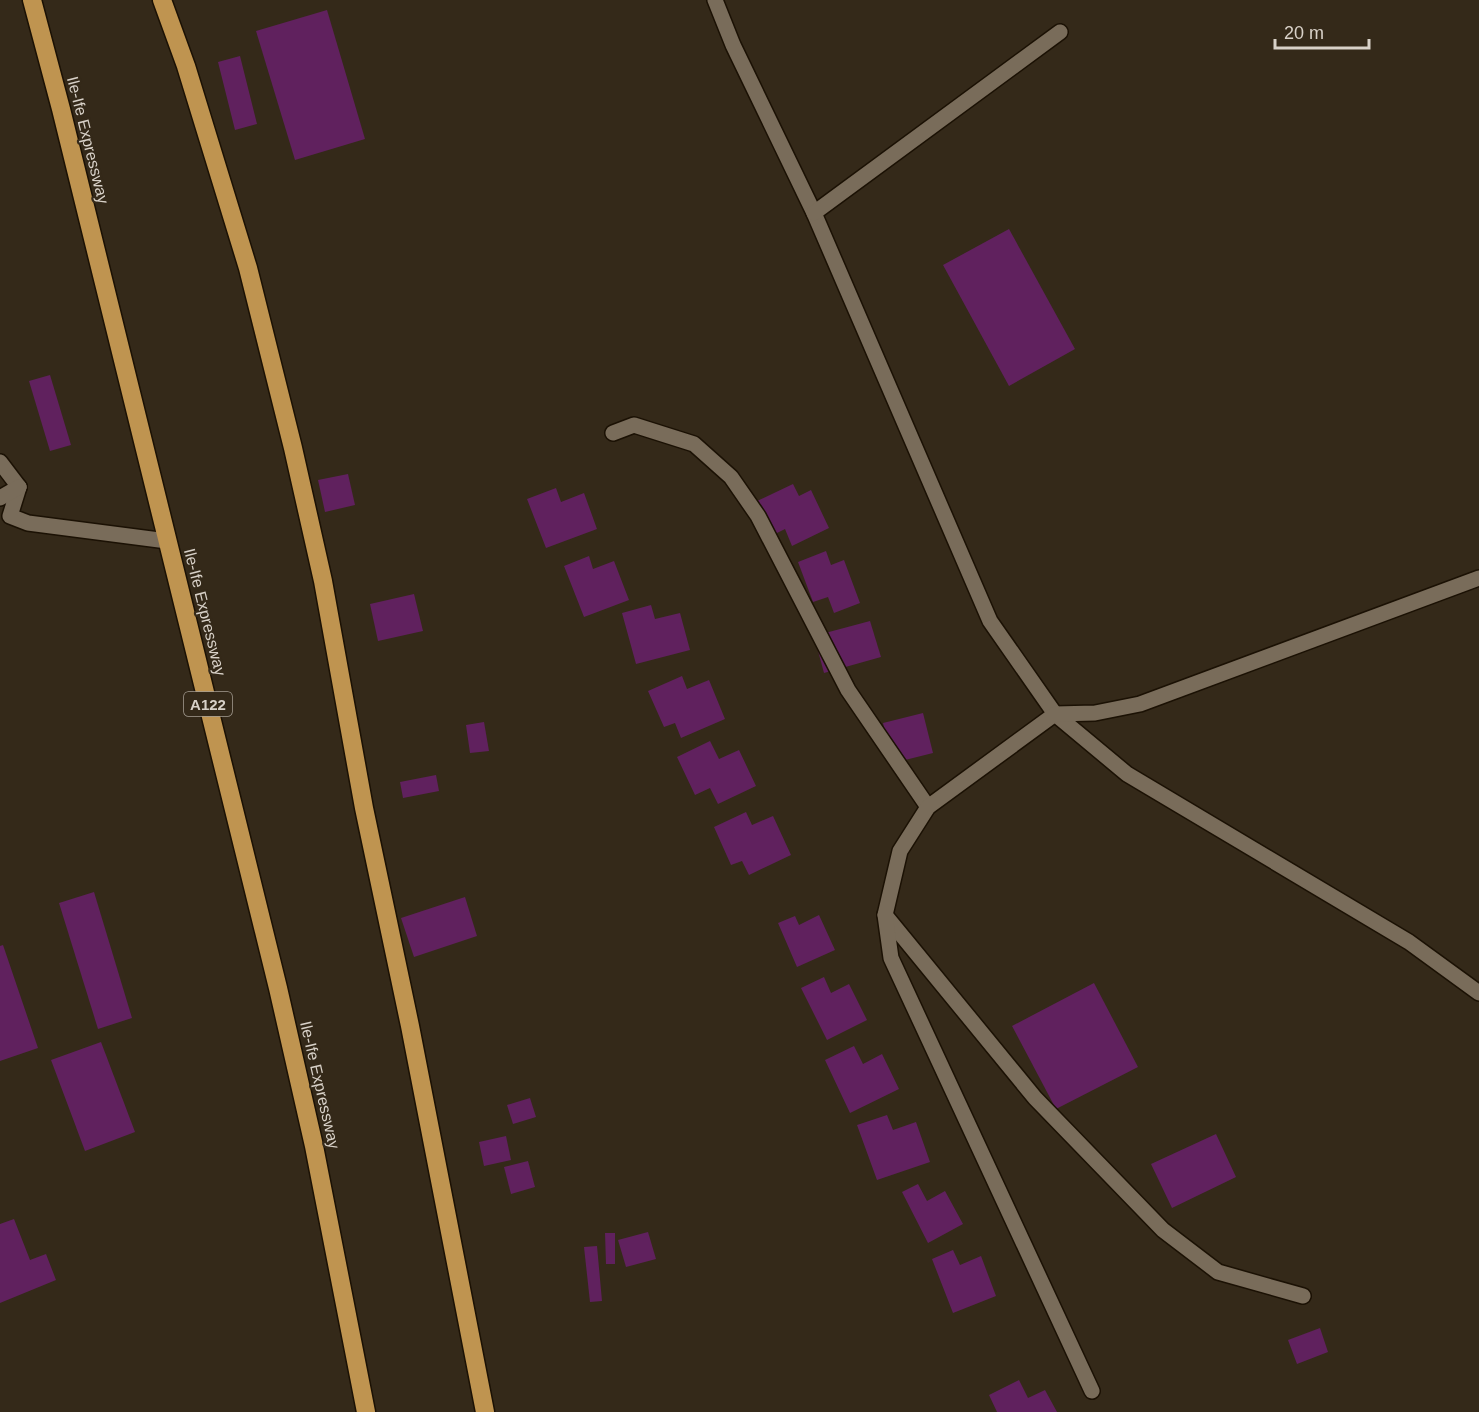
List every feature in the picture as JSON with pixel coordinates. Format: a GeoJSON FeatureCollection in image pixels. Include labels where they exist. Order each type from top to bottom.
{"type":"FeatureCollection","features":[{"type":"Feature","properties":{"kind":"highway","name":"Ile-Ife Expressway"},"geometry":{"type":"LineString","coordinates":[[32,0],[238,825],[309,1123],[366,1412]]}},
{"type":"Feature","properties":{"kind":"highway"},"geometry":{"type":"LineString","coordinates":[[162,0],[186,66],[248,268],[293,448],[323,581],[364,808],[410,1026],[485,1412]]}},
{"type":"Feature","properties":{"kind":"street"},"geometry":{"type":"LineString","coordinates":[[715,0],[814,213],[990,621],[1055,714],[1127,774],[1409,942],[1479,993]]}},
{"type":"Feature","properties":{"kind":"street"},"geometry":{"type":"LineString","coordinates":[[814,213],[1060,32]]}},
{"type":"Feature","properties":{"kind":"street"},"geometry":{"type":"LineString","coordinates":[[613,433],[634,425],[694,444],[731,477],[758,516],[848,690],[928,807]]}},
{"type":"Feature","properties":{"kind":"street"},"geometry":{"type":"LineString","coordinates":[[0,462],[19,487]]}},
{"type":"Feature","properties":{"kind":"street"},"geometry":{"type":"LineString","coordinates":[[19,487],[9,516],[28,523],[167,541]]}},
{"type":"Feature","properties":{"kind":"street"},"geometry":{"type":"LineString","coordinates":[[0,498],[19,487]]}},
{"type":"Feature","properties":{"kind":"street"},"geometry":{"type":"LineString","coordinates":[[1092,1391],[891,958],[885,915],[900,851],[928,807],[1055,714],[1095,713],[1140,704],[1479,578]]}},
{"type":"Feature","properties":{"kind":"street"},"geometry":{"type":"LineString","coordinates":[[885,915],[1035,1098],[1163,1230],[1218,1272],[1303,1296]]}},
{"type":"Feature","properties":{"kind":"building"},"geometry":{"type":"Polygon","coordinates":[[[327,10],[365,139],[295,160],[256,31],[327,10]]]}},
{"type":"Feature","properties":{"kind":"building"},"geometry":{"type":"Polygon","coordinates":[[[240,56],[257,124],[235,130],[218,62],[240,56]]]}},
{"type":"Feature","properties":{"kind":"building"},"geometry":{"type":"Polygon","coordinates":[[[1009,229],[1075,349],[1009,386],[943,265],[1009,229]]]}},
{"type":"Feature","properties":{"kind":"building"},"geometry":{"type":"Polygon","coordinates":[[[50,375],[71,445],[50,451],[29,381],[50,375]]]}},
{"type":"Feature","properties":{"kind":"building"},"geometry":{"type":"Polygon","coordinates":[[[348,474],[355,505],[325,512],[318,480],[348,474]]]}},
{"type":"Feature","properties":{"kind":"building"},"geometry":{"type":"Polygon","coordinates":[[[793,484],[799,496],[811,490],[829,528],[792,546],[785,529],[771,536],[755,502],[793,484]]]}},
{"type":"Feature","properties":{"kind":"building"},"geometry":{"type":"Polygon","coordinates":[[[556,488],[561,502],[584,493],[597,529],[546,548],[527,499],[556,488]]]}},
{"type":"Feature","properties":{"kind":"building"},"geometry":{"type":"Polygon","coordinates":[[[826,551],[831,565],[844,560],[860,603],[834,613],[828,597],[813,602],[798,562],[826,551]]]}},
{"type":"Feature","properties":{"kind":"building"},"geometry":{"type":"Polygon","coordinates":[[[589,556],[593,569],[614,561],[629,600],[584,617],[564,566],[589,556]]]}},
{"type":"Feature","properties":{"kind":"building"},"geometry":{"type":"Polygon","coordinates":[[[414,594],[423,631],[378,641],[370,604],[414,594]]]}},
{"type":"Feature","properties":{"kind":"building"},"geometry":{"type":"Polygon","coordinates":[[[651,605],[655,619],[680,613],[690,650],[636,664],[622,613],[651,605]]]}},
{"type":"Feature","properties":{"kind":"building"},"geometry":{"type":"Polygon","coordinates":[[[870,621],[881,657],[824,673],[814,636],[870,621]]]}},
{"type":"Feature","properties":{"kind":"building"},"geometry":{"type":"Polygon","coordinates":[[[682,676],[687,689],[709,680],[725,719],[681,738],[675,723],[664,727],[648,691],[682,676]]]}},
{"type":"Feature","properties":{"kind":"building"},"geometry":{"type":"Polygon","coordinates":[[[923,713],[933,753],[893,763],[883,723],[923,713]]]}},
{"type":"Feature","properties":{"kind":"building"},"geometry":{"type":"Polygon","coordinates":[[[484,722],[489,751],[470,753],[466,725],[484,722]]]}},
{"type":"Feature","properties":{"kind":"building"},"geometry":{"type":"Polygon","coordinates":[[[710,741],[719,759],[739,750],[756,786],[718,804],[710,788],[695,795],[677,757],[710,741]]]}},
{"type":"Feature","properties":{"kind":"building"},"geometry":{"type":"Polygon","coordinates":[[[436,775],[439,791],[403,798],[400,782],[436,775]]]}},
{"type":"Feature","properties":{"kind":"building"},"geometry":{"type":"Polygon","coordinates":[[[746,812],[752,825],[773,816],[791,855],[749,875],[742,861],[731,865],[714,827],[746,812]]]}},
{"type":"Feature","properties":{"kind":"building"},"geometry":{"type":"Polygon","coordinates":[[[94,892],[132,1018],[98,1029],[59,903],[94,892]]]}},
{"type":"Feature","properties":{"kind":"building"},"geometry":{"type":"Polygon","coordinates":[[[465,897],[477,936],[414,957],[401,918],[465,897]]]}},
{"type":"Feature","properties":{"kind":"building"},"geometry":{"type":"Polygon","coordinates":[[[819,915],[835,950],[797,967],[778,923],[795,916],[799,925],[819,915]]]}},
{"type":"Feature","properties":{"kind":"building"},"geometry":{"type":"Polygon","coordinates":[[[3,945],[38,1048],[0,1061],[0,946],[3,945]]]}},
{"type":"Feature","properties":{"kind":"building"},"geometry":{"type":"Polygon","coordinates":[[[824,977],[831,993],[849,984],[867,1020],[827,1040],[801,988],[824,977]]]}},
{"type":"Feature","properties":{"kind":"building"},"geometry":{"type":"Polygon","coordinates":[[[1094,983],[1138,1067],[1056,1109],[1012,1026],[1094,983]]]}},
{"type":"Feature","properties":{"kind":"building"},"geometry":{"type":"Polygon","coordinates":[[[101,1042],[135,1132],[85,1151],[51,1060],[101,1042]]]}},
{"type":"Feature","properties":{"kind":"building"},"geometry":{"type":"Polygon","coordinates":[[[854,1046],[863,1064],[882,1054],[899,1089],[850,1113],[825,1060],[854,1046]]]}},
{"type":"Feature","properties":{"kind":"building"},"geometry":{"type":"Polygon","coordinates":[[[530,1098],[536,1117],[513,1124],[507,1105],[530,1098]]]}},
{"type":"Feature","properties":{"kind":"building"},"geometry":{"type":"Polygon","coordinates":[[[887,1115],[893,1130],[916,1122],[930,1162],[877,1180],[857,1125],[887,1115]]]}},
{"type":"Feature","properties":{"kind":"building"},"geometry":{"type":"Polygon","coordinates":[[[1216,1134],[1236,1177],[1172,1208],[1151,1164],[1216,1134]]]}},
{"type":"Feature","properties":{"kind":"building"},"geometry":{"type":"Polygon","coordinates":[[[506,1136],[511,1160],[484,1166],[479,1142],[506,1136]]]}},
{"type":"Feature","properties":{"kind":"building"},"geometry":{"type":"Polygon","coordinates":[[[528,1161],[535,1187],[511,1194],[504,1167],[528,1161]]]}},
{"type":"Feature","properties":{"kind":"building"},"geometry":{"type":"Polygon","coordinates":[[[918,1184],[927,1201],[945,1191],[963,1224],[928,1243],[902,1192],[918,1184]]]}},
{"type":"Feature","properties":{"kind":"building"},"geometry":{"type":"Polygon","coordinates":[[[14,1219],[30,1260],[46,1254],[56,1280],[0,1303],[0,1224],[14,1219]]]}},
{"type":"Feature","properties":{"kind":"building"},"geometry":{"type":"Polygon","coordinates":[[[648,1232],[656,1259],[626,1267],[618,1240],[648,1232]]]}},
{"type":"Feature","properties":{"kind":"building"},"geometry":{"type":"Polygon","coordinates":[[[605,1233],[615,1233],[615,1264],[606,1264],[605,1233]]]}},
{"type":"Feature","properties":{"kind":"building"},"geometry":{"type":"Polygon","coordinates":[[[597,1246],[602,1301],[590,1302],[584,1247],[597,1246]]]}},
{"type":"Feature","properties":{"kind":"building"},"geometry":{"type":"Polygon","coordinates":[[[953,1250],[960,1265],[981,1256],[996,1296],[953,1313],[932,1259],[953,1250]]]}},
{"type":"Feature","properties":{"kind":"building"},"geometry":{"type":"Polygon","coordinates":[[[1320,1328],[1328,1352],[1297,1364],[1288,1340],[1320,1328]]]}},
{"type":"Feature","properties":{"kind":"building"},"geometry":{"type":"Polygon","coordinates":[[[1019,1380],[1028,1398],[1045,1390],[1057,1412],[997,1412],[989,1395],[1019,1380]]]}}]}
